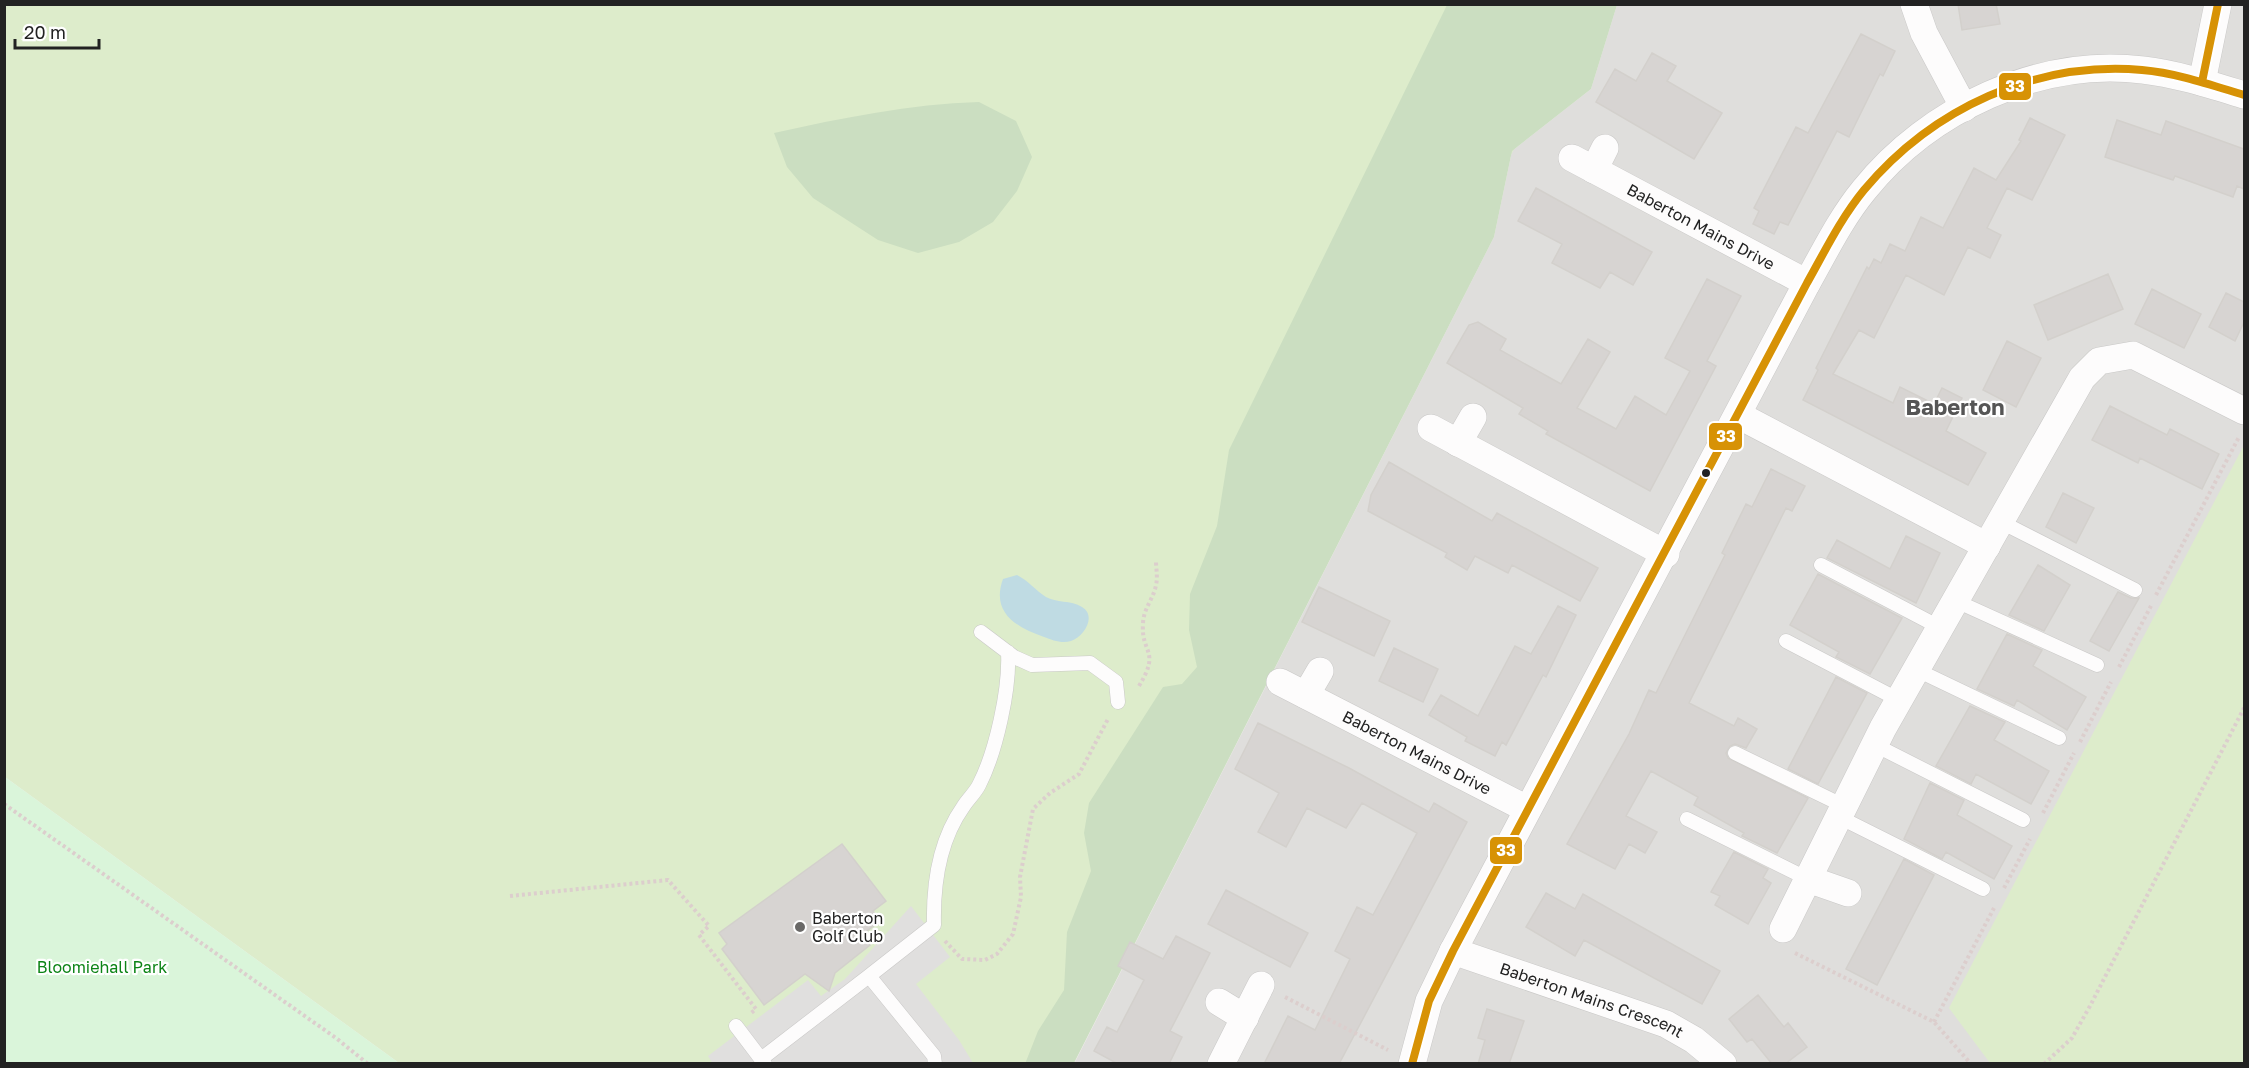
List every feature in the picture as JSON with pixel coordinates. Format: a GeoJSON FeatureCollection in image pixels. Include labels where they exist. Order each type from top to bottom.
{"type":"FeatureCollection","features":[{"type":"Feature","properties":{"kind":"street"},"geometry":{"type":"LineString","coordinates":[[1914,4],[1924,33],[1964,108]]}},
{"type":"Feature","properties":{"kind":"street"},"geometry":{"type":"LineString","coordinates":[[2202,82],[2218,4]]}},
{"type":"Feature","properties":{"kind":"street"},"geometry":{"type":"LineString","coordinates":[[1412,1063],[1429,1001],[1453,951],[1666,554],[1807,283],[1845,216],[1879,173],[1911,141],[1964,108],[2032,80],[2105,69],[2142,70],[2202,82],[2244,95]]}},
{"type":"Feature","properties":{"kind":"street","name":"Baberton Mains Drive"},"geometry":{"type":"LineString","coordinates":[[1590,159],[1807,283]]}},
{"type":"Feature","properties":{"kind":"street"},"geometry":{"type":"LineString","coordinates":[[1783,929],[1899,700],[2082,378],[2099,361],[2133,355],[2244,411]]}},
{"type":"Feature","properties":{"kind":"street"},"geometry":{"type":"LineString","coordinates":[[1738,415],[1987,546]]}},
{"type":"Feature","properties":{"kind":"street"},"geometry":{"type":"LineString","coordinates":[[1458,443],[1473,417]]}},
{"type":"Feature","properties":{"kind":"street"},"geometry":{"type":"LineString","coordinates":[[1431,428],[1666,554]]}},
{"type":"Feature","properties":{"kind":"street"},"geometry":{"type":"LineString","coordinates":[[1306,695],[1320,671]]}},
{"type":"Feature","properties":{"kind":"street","name":"Baberton Mains Drive"},"geometry":{"type":"LineString","coordinates":[[1280,682],[1527,810]]}},
{"type":"Feature","properties":{"kind":"street"},"geometry":{"type":"LineString","coordinates":[[1808,879],[1848,893]]}},
{"type":"Feature","properties":{"kind":"street","name":"Baberton Mains Crescent"},"geometry":{"type":"LineString","coordinates":[[1453,951],[1666,1024],[1694,1040],[1723,1064]]}},
{"type":"Feature","properties":{"kind":"street"},"geometry":{"type":"LineString","coordinates":[[1221,1064],[1261,985]]}},
{"type":"Feature","properties":{"kind":"street"},"geometry":{"type":"LineString","coordinates":[[1219,1002],[1245,1018]]}},
{"type":"Feature","properties":{"kind":"lane"},"geometry":{"type":"LineString","coordinates":[[2001,522],[2135,590]]}},
{"type":"Feature","properties":{"kind":"lane"},"geometry":{"type":"LineString","coordinates":[[1821,565],[1941,628]]}},
{"type":"Feature","properties":{"kind":"lane"},"geometry":{"type":"LineString","coordinates":[[1956,601],[2097,665]]}},
{"type":"Feature","properties":{"kind":"lane"},"geometry":{"type":"LineString","coordinates":[[981,632],[1008,652],[1032,665]]}},
{"type":"Feature","properties":{"kind":"lane"},"geometry":{"type":"LineString","coordinates":[[1786,641],[1899,700]]}},
{"type":"Feature","properties":{"kind":"lane"},"geometry":{"type":"LineString","coordinates":[[736,1026],[763,1061],[934,925],[936,878],[941,856],[962,807],[978,788],[988,766],[1010,676],[1008,652]]}},
{"type":"Feature","properties":{"kind":"lane"},"geometry":{"type":"LineString","coordinates":[[1010,676],[1032,665],[1090,663],[1116,682],[1118,702]]}},
{"type":"Feature","properties":{"kind":"lane"},"geometry":{"type":"LineString","coordinates":[[1917,670],[2059,738]]}},
{"type":"Feature","properties":{"kind":"lane"},"geometry":{"type":"LineString","coordinates":[[1875,745],[2029,825]]}},
{"type":"Feature","properties":{"kind":"lane"},"geometry":{"type":"LineString","coordinates":[[1736,753],[1983,889]]}},
{"type":"Feature","properties":{"kind":"lane"},"geometry":{"type":"LineString","coordinates":[[1687,819],[1808,879]]}},
{"type":"Feature","properties":{"kind":"lane"},"geometry":{"type":"LineString","coordinates":[[869,976],[934,1056],[935,1064]]}},
{"type":"Feature","properties":{"kind":"path"},"geometry":{"type":"LineString","coordinates":[[2117,670],[2244,426]]}},
{"type":"Feature","properties":{"kind":"path"},"geometry":{"type":"LineString","coordinates":[[934,925],[962,959],[985,960],[997,954],[1012,934],[1021,897],[1020,877],[1033,809],[1050,793],[1079,774],[1118,702],[1136,691],[1150,666],[1150,654],[1142,626],[1147,603],[1156,586],[1156,561]]}},
{"type":"Feature","properties":{"kind":"path"},"geometry":{"type":"LineString","coordinates":[[2040,819],[2112,681]]}},
{"type":"Feature","properties":{"kind":"path"},"geometry":{"type":"LineString","coordinates":[[2043,1064],[2072,1038],[2244,708]]}},
{"type":"Feature","properties":{"kind":"path"},"geometry":{"type":"LineString","coordinates":[[4,804],[336,1038],[368,1064]]}},
{"type":"Feature","properties":{"kind":"path"},"geometry":{"type":"LineString","coordinates":[[2001,894],[2029,825]]}},
{"type":"Feature","properties":{"kind":"path"},"geometry":{"type":"LineString","coordinates":[[510,896],[668,880],[709,926],[699,935],[756,1009],[736,1026]]}},
{"type":"Feature","properties":{"kind":"path"},"geometry":{"type":"LineString","coordinates":[[1934,1022],[1995,904]]}},
{"type":"Feature","properties":{"kind":"path"},"geometry":{"type":"LineString","coordinates":[[1783,929],[1789,950],[1934,1022],[1971,1064]]}},
{"type":"Feature","properties":{"kind":"path"},"geometry":{"type":"LineString","coordinates":[[1261,985],[1412,1063]]}},
{"type":"Feature","properties":{"kind":"shaded area"},"geometry":{"type":"Polygon","coordinates":[[[1617,5],[2244,5],[2244,1063],[1074,1064],[1494,237],[1512,151],[1591,89],[1617,5]]]}},
{"type":"Feature","properties":{"kind":"shaded area"},"geometry":{"type":"Polygon","coordinates":[[[911,906],[950,957],[916,984],[959,1040],[973,1063],[713,1064],[708,1056],[808,980],[821,996],[845,979],[911,906]]]}},
{"type":"Feature","properties":{"kind":"green space"},"geometry":{"type":"Polygon","coordinates":[[[5,5],[1586,5],[1057,1063],[399,1063],[5,777],[5,5]]]}},
{"type":"Feature","properties":{"kind":"green space"},"geometry":{"type":"Polygon","coordinates":[[[1447,5],[1617,5],[1591,89],[1512,151],[1494,237],[1074,1063],[1025,1064],[1038,1031],[1064,990],[1067,932],[1091,871],[1084,833],[1089,803],[1163,687],[1182,684],[1197,667],[1189,630],[1190,594],[1217,526],[1229,450],[1447,5]]]}},
{"type":"Feature","properties":{"kind":"green space"},"geometry":{"type":"Polygon","coordinates":[[[979,102],[1016,121],[1032,157],[1017,191],[993,222],[959,242],[918,253],[878,240],[813,198],[787,167],[774,133],[902,109],[979,102]]]}},
{"type":"Feature","properties":{"kind":"green space"},"geometry":{"type":"Polygon","coordinates":[[[2244,445],[2244,1063],[1990,1063],[1949,1008],[2244,445]]]}},
{"type":"Feature","properties":{"kind":"green space","name":"Bloomiehall Park"},"geometry":{"type":"Polygon","coordinates":[[[5,777],[399,1063],[5,1063],[5,777]]]}},
{"type":"Feature","properties":{"kind":"water"},"geometry":{"type":"Polygon","coordinates":[[[1017,575],[1046,597],[1082,607],[1089,621],[1084,631],[1076,639],[1061,642],[1033,633],[1015,623],[1003,609],[1000,591],[1003,579],[1017,575]]]}},
{"type":"Feature","properties":{"kind":"building"},"geometry":{"type":"Polygon","coordinates":[[[1958,4],[1996,4],[2000,24],[1962,30],[1958,4]]]}},
{"type":"Feature","properties":{"kind":"building"},"geometry":{"type":"Polygon","coordinates":[[[1861,34],[1895,51],[1883,76],[1880,74],[1849,137],[1837,131],[1788,225],[1780,222],[1774,234],[1753,224],[1759,211],[1754,208],[1796,127],[1808,133],[1861,34]]]}},
{"type":"Feature","properties":{"kind":"building"},"geometry":{"type":"Polygon","coordinates":[[[1652,53],[1676,66],[1667,81],[1722,113],[1694,159],[1596,102],[1615,69],[1636,81],[1652,53]]]}},
{"type":"Feature","properties":{"kind":"building"},"geometry":{"type":"Polygon","coordinates":[[[2030,118],[2065,135],[2032,200],[2007,188],[1987,228],[2001,235],[1990,258],[1968,247],[1944,295],[1906,275],[1874,338],[1859,330],[1833,374],[1893,403],[1900,387],[1934,404],[1942,388],[1962,398],[1946,431],[1986,453],[1968,485],[1803,400],[1818,370],[1816,368],[1867,267],[1869,269],[1874,259],[1881,263],[1890,244],[1905,251],[1921,217],[1943,228],[1974,168],[1996,180],[2021,141],[2019,140],[2030,118]]]}},
{"type":"Feature","properties":{"kind":"building"},"geometry":{"type":"Polygon","coordinates":[[[2117,120],[2161,135],[2166,121],[2244,149],[2244,189],[2237,186],[2233,197],[2175,176],[2173,180],[2105,157],[2117,120]]]}},
{"type":"Feature","properties":{"kind":"building"},"geometry":{"type":"Polygon","coordinates":[[[1536,188],[1652,252],[1633,285],[1610,272],[1600,288],[1552,263],[1562,244],[1518,221],[1536,188]]]}},
{"type":"Feature","properties":{"kind":"building"},"geometry":{"type":"Polygon","coordinates":[[[2108,274],[2123,309],[2048,340],[2034,305],[2108,274]]]}},
{"type":"Feature","properties":{"kind":"building"},"geometry":{"type":"Polygon","coordinates":[[[1707,279],[1741,296],[1707,361],[1716,366],[1650,491],[1546,434],[1548,431],[1519,414],[1523,408],[1447,363],[1469,325],[1478,322],[1506,339],[1500,350],[1561,384],[1588,339],[1610,352],[1577,408],[1616,429],[1635,396],[1666,415],[1690,371],[1665,358],[1707,279]]]}},
{"type":"Feature","properties":{"kind":"building"},"geometry":{"type":"Polygon","coordinates":[[[2152,289],[2201,314],[2184,348],[2135,324],[2152,289]]]}},
{"type":"Feature","properties":{"kind":"building"},"geometry":{"type":"Polygon","coordinates":[[[2226,293],[2244,302],[2244,322],[2235,341],[2209,327],[2226,293]]]}},
{"type":"Feature","properties":{"kind":"building"},"geometry":{"type":"Polygon","coordinates":[[[2007,341],[2041,358],[2016,407],[1983,390],[2007,341]]]}},
{"type":"Feature","properties":{"kind":"building"},"geometry":{"type":"Polygon","coordinates":[[[2110,406],[2167,435],[2170,429],[2219,454],[2202,489],[2140,458],[2138,463],[2092,440],[2110,406]]]}},
{"type":"Feature","properties":{"kind":"building"},"geometry":{"type":"Polygon","coordinates":[[[1389,462],[1492,521],[1497,513],[1598,568],[1580,601],[1512,565],[1508,573],[1475,556],[1467,570],[1445,557],[1447,553],[1368,511],[1371,495],[1389,462]]]}},
{"type":"Feature","properties":{"kind":"building"},"geometry":{"type":"Polygon","coordinates":[[[1771,469],[1805,486],[1792,511],[1786,508],[1689,703],[1734,726],[1738,718],[1757,729],[1746,748],[1735,744],[1730,746],[1726,753],[1728,758],[1808,798],[1777,853],[1742,836],[1744,833],[1694,805],[1698,797],[1651,771],[1626,816],[1657,832],[1645,853],[1629,844],[1615,869],[1567,844],[1629,734],[1649,690],[1656,693],[1725,555],[1722,553],[1746,504],[1752,507],[1771,469]]]}},
{"type":"Feature","properties":{"kind":"building"},"geometry":{"type":"Polygon","coordinates":[[[2063,493],[2094,508],[2076,543],[2046,527],[2063,493]]]}},
{"type":"Feature","properties":{"kind":"building"},"geometry":{"type":"Polygon","coordinates":[[[1906,536],[1940,553],[1916,603],[1827,558],[1837,540],[1890,569],[1906,536]]]}},
{"type":"Feature","properties":{"kind":"building"},"geometry":{"type":"Polygon","coordinates":[[[2038,565],[2070,585],[2044,631],[2009,615],[2038,565]]]}},
{"type":"Feature","properties":{"kind":"building"},"geometry":{"type":"Polygon","coordinates":[[[1818,574],[1902,618],[1870,674],[1836,657],[1839,652],[1790,625],[1818,574]]]}},
{"type":"Feature","properties":{"kind":"building"},"geometry":{"type":"Polygon","coordinates":[[[1319,587],[1390,621],[1374,656],[1302,622],[1319,587]]]}},
{"type":"Feature","properties":{"kind":"building"},"geometry":{"type":"Polygon","coordinates":[[[2118,592],[2131,598],[2139,598],[2109,651],[2090,641],[2118,592]]]}},
{"type":"Feature","properties":{"kind":"building"},"geometry":{"type":"Polygon","coordinates":[[[1558,606],[1576,615],[1546,677],[1543,675],[1506,745],[1502,742],[1495,756],[1465,741],[1467,737],[1429,715],[1441,695],[1478,716],[1515,646],[1531,654],[1558,606]]]}},
{"type":"Feature","properties":{"kind":"building"},"geometry":{"type":"Polygon","coordinates":[[[2007,634],[2042,650],[2033,666],[2086,697],[2067,730],[2017,700],[2014,706],[1977,689],[2007,634]]]}},
{"type":"Feature","properties":{"kind":"building"},"geometry":{"type":"Polygon","coordinates":[[[1394,648],[1438,669],[1423,702],[1379,681],[1394,648]]]}},
{"type":"Feature","properties":{"kind":"building"},"geometry":{"type":"Polygon","coordinates":[[[1836,677],[1867,693],[1818,784],[1788,769],[1836,677]]]}},
{"type":"Feature","properties":{"kind":"building"},"geometry":{"type":"Polygon","coordinates":[[[1970,706],[2005,722],[1994,740],[2049,771],[2031,804],[1976,774],[1971,784],[1936,766],[1970,706]]]}},
{"type":"Feature","properties":{"kind":"building"},"geometry":{"type":"Polygon","coordinates":[[[1258,723],[1349,768],[1429,812],[1434,803],[1467,822],[1339,1064],[1264,1064],[1288,1016],[1315,1030],[1350,959],[1335,951],[1357,907],[1373,915],[1417,833],[1362,803],[1346,828],[1307,808],[1286,847],[1258,832],[1279,793],[1235,769],[1258,723]]]}},
{"type":"Feature","properties":{"kind":"building"},"geometry":{"type":"Polygon","coordinates":[[[1930,783],[1964,800],[1957,815],[2012,846],[1994,879],[1946,852],[1942,859],[1904,839],[1930,783]]]}},
{"type":"Feature","properties":{"kind":"building","name":"Baberton Golf Club"},"geometry":{"type":"Polygon","coordinates":[[[842,844],[886,901],[873,911],[880,921],[863,934],[870,945],[835,973],[829,991],[805,974],[764,1005],[722,949],[727,944],[719,933],[842,844]]]}},
{"type":"Feature","properties":{"kind":"building"},"geometry":{"type":"Polygon","coordinates":[[[1734,852],[1768,869],[1763,878],[1771,883],[1748,924],[1715,905],[1720,896],[1711,892],[1734,852]]]}},
{"type":"Feature","properties":{"kind":"building"},"geometry":{"type":"Polygon","coordinates":[[[1904,859],[1934,875],[1877,985],[1846,969],[1904,859]]]}},
{"type":"Feature","properties":{"kind":"building"},"geometry":{"type":"Polygon","coordinates":[[[1226,890],[1308,933],[1290,967],[1208,924],[1226,890]]]}},
{"type":"Feature","properties":{"kind":"building"},"geometry":{"type":"Polygon","coordinates":[[[1546,893],[1575,909],[1583,894],[1720,971],[1702,1004],[1584,940],[1575,956],[1526,927],[1546,893]]]}},
{"type":"Feature","properties":{"kind":"building"},"geometry":{"type":"Polygon","coordinates":[[[1176,936],[1210,953],[1170,1031],[1182,1037],[1169,1064],[1118,1064],[1094,1051],[1107,1027],[1117,1032],[1144,980],[1118,966],[1130,942],[1163,959],[1176,936]]]}},
{"type":"Feature","properties":{"kind":"building"},"geometry":{"type":"Polygon","coordinates":[[[1758,995],[1784,1027],[1788,1023],[1807,1047],[1785,1064],[1772,1064],[1752,1039],[1747,1042],[1729,1019],[1758,995]]]}},
{"type":"Feature","properties":{"kind":"building"},"geometry":{"type":"Polygon","coordinates":[[[1487,1009],[1524,1021],[1509,1064],[1478,1064],[1485,1040],[1478,1038],[1487,1009]]]}},
{"type":"Feature","properties":{"kind":"transit line","name":"33"},"geometry":{"type":"LineString","coordinates":[[2202,82],[2218,4]]}},
{"type":"Feature","properties":{"kind":"transit line","name":"33"},"geometry":{"type":"LineString","coordinates":[[1412,1064],[1429,1001],[1453,951],[1807,283],[1841,223],[1864,190],[1891,161],[1922,135],[1954,114],[1989,96],[2025,82],[2063,73],[2102,69],[2142,70],[2206,83],[2244,95]]}},
{"type":"Feature","properties":{"kind":"place","name":"Baberton Golf Club"},"geometry":{"type":"Point","coordinates":[800,927]}},
{"type":"Feature","properties":{"kind":"district","name":"Baberton"},"geometry":{"type":"Point","coordinates":[1955,406]}}]}
